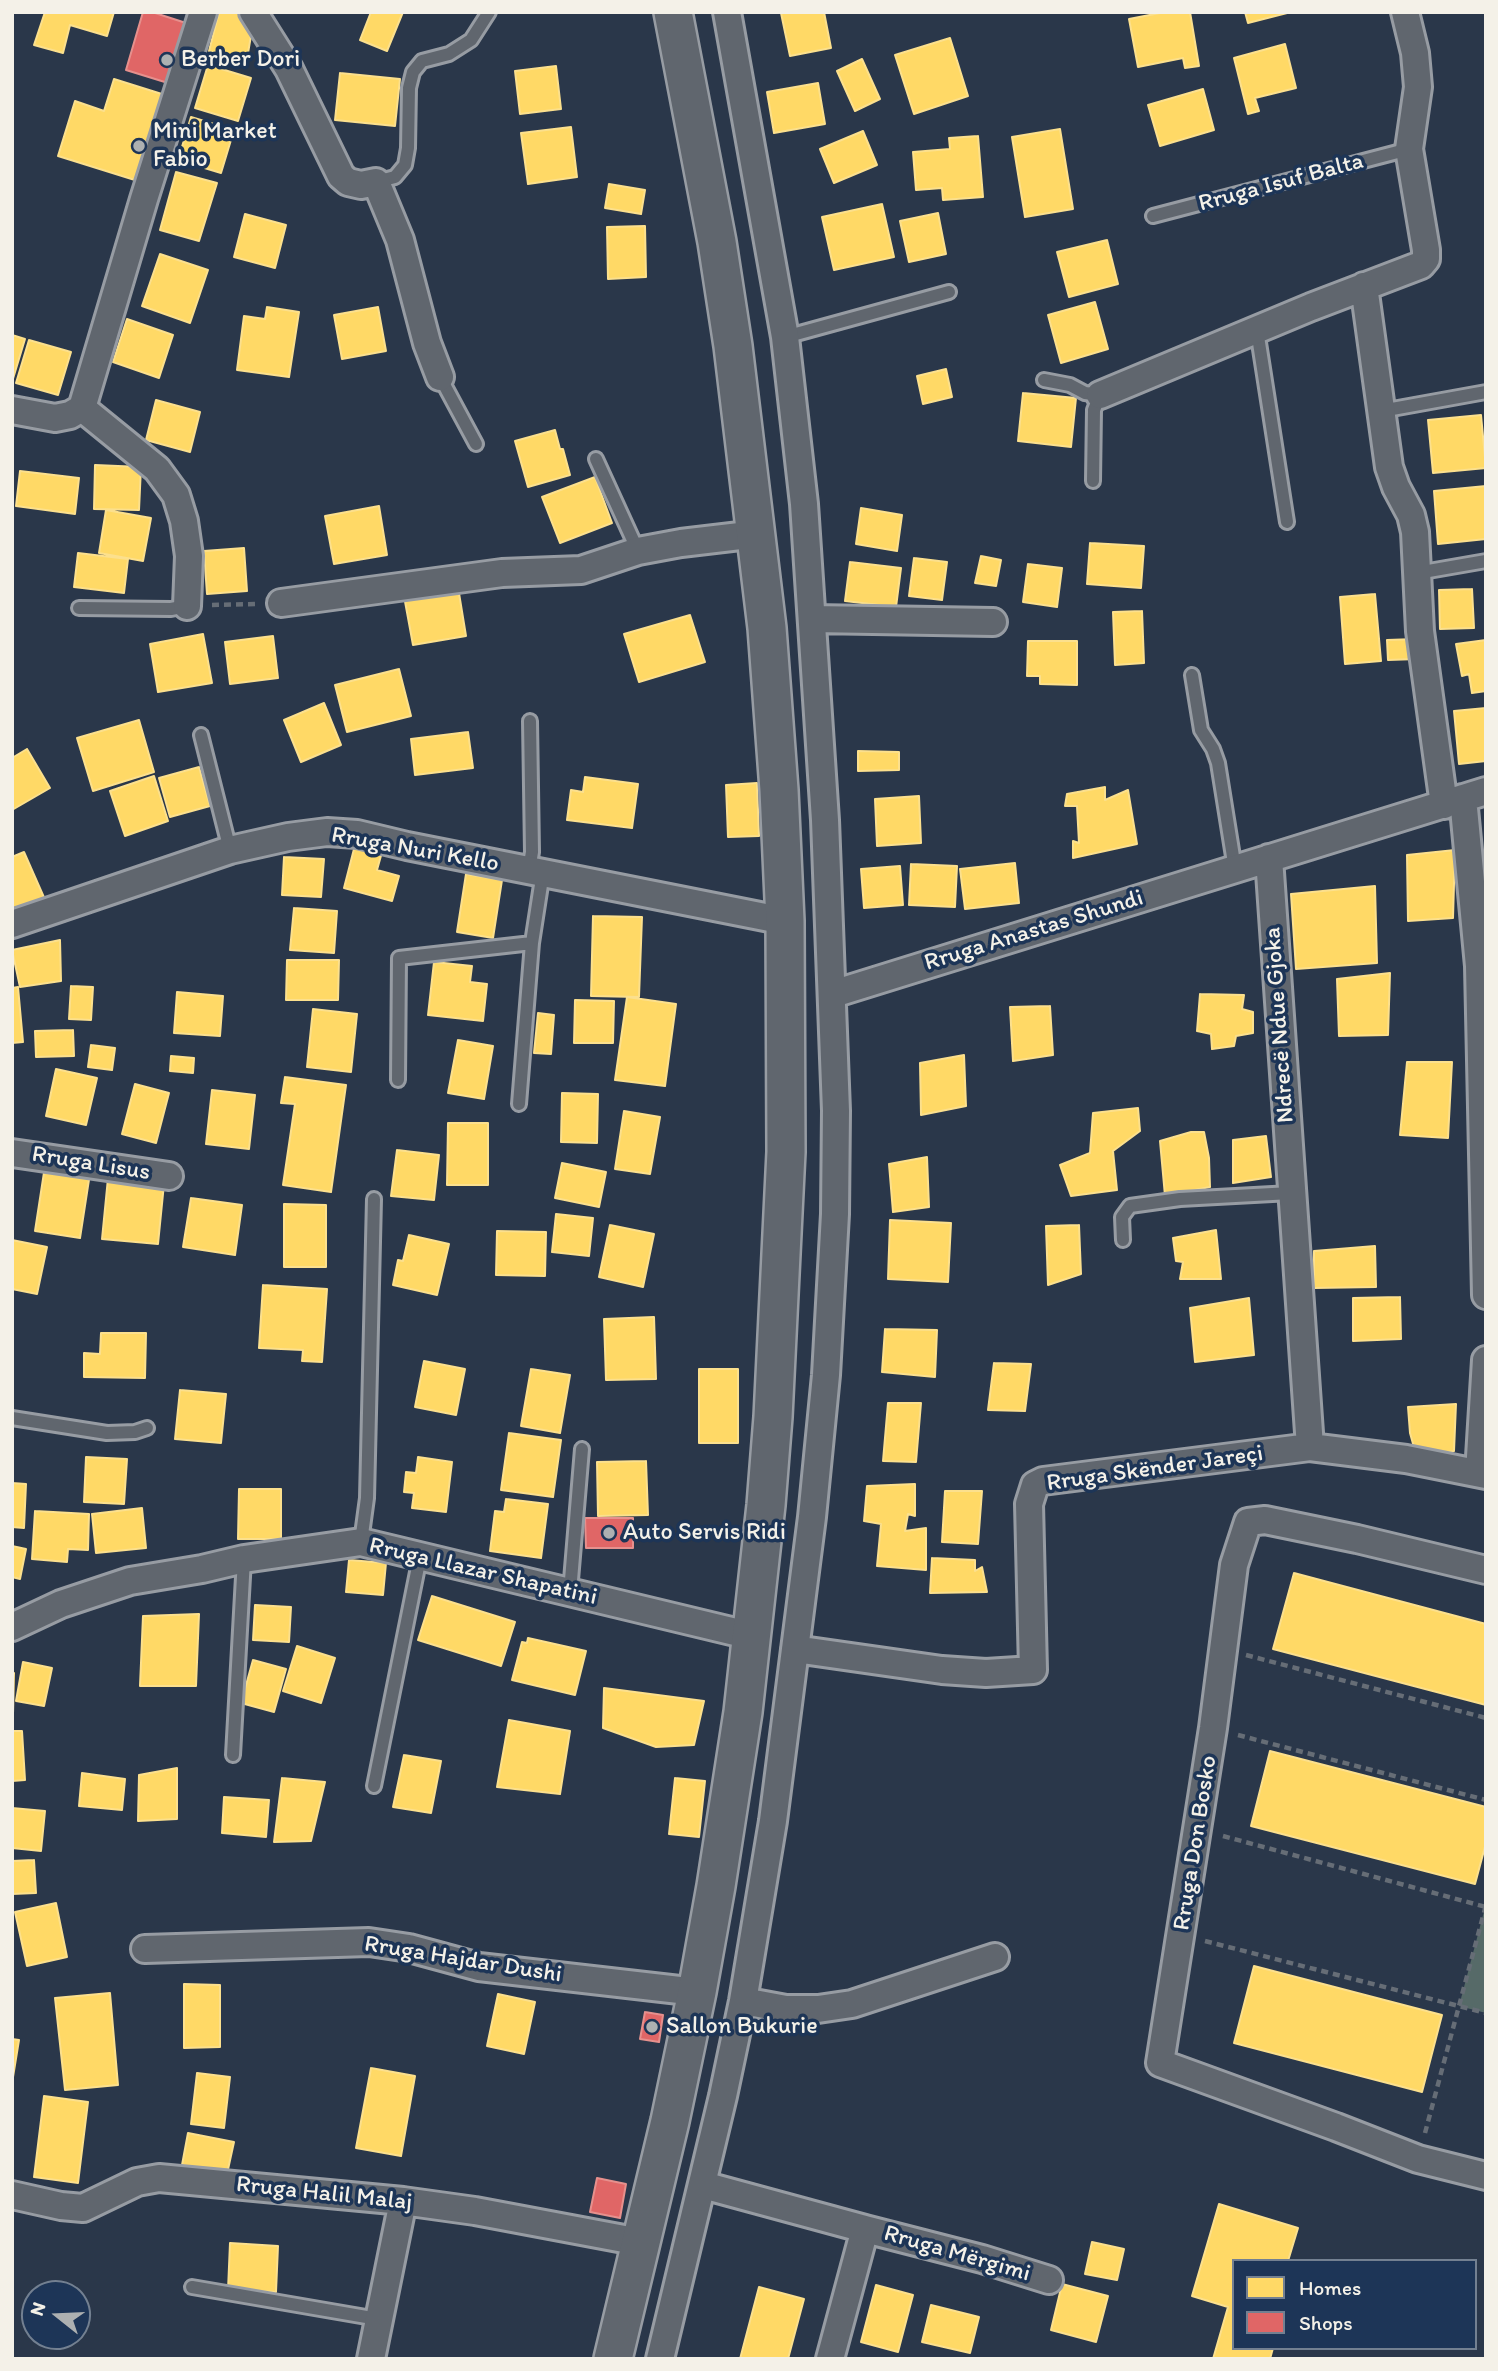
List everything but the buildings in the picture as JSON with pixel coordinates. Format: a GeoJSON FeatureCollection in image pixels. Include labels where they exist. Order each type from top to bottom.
{"type":"FeatureCollection","features":[{"type":"Feature","properties":{"kind":"street"},"geometry":{"type":"LineString","coordinates":[[12,410],[55,418],[70,415],[82,408],[203,12]]}},
{"type":"Feature","properties":{"kind":"street"},"geometry":{"type":"LineString","coordinates":[[253,12],[289,69],[341,176],[348,182],[376,182],[400,240],[427,344],[440,377]]}},
{"type":"Feature","properties":{"kind":"street"},"geometry":{"type":"LineString","coordinates":[[613,2359],[670,2121],[697,1992],[732,1784],[766,1505],[779,1320],[786,1152],[785,921],[767,628],[721,268],[673,12]]}},
{"type":"Feature","properties":{"kind":"street"},"geometry":{"type":"LineString","coordinates":[[660,2359],[703,2185],[743,2001],[773,1821],[812,1517],[826,1375],[835,1214],[833,994],[813,620],[804,504],[785,337],[727,12]]}},
{"type":"Feature","properties":{"kind":"street"},"geometry":{"type":"LineString","coordinates":[[1100,395],[1364,285],[1421,265],[1426,259],[1409,149],[1418,87],[1415,53],[1405,12]]}},
{"type":"Feature","properties":{"kind":"street"},"geometry":{"type":"LineString","coordinates":[[1364,285],[1390,467],[1396,487],[1411,515],[1415,532],[1425,669],[1464,798],[1479,966],[1486,1295]]}},
{"type":"Feature","properties":{"kind":"street"},"geometry":{"type":"LineString","coordinates":[[82,408],[157,469],[176,495],[184,521],[189,556],[187,606]]}},
{"type":"Feature","properties":{"kind":"street"},"geometry":{"type":"LineString","coordinates":[[281,603],[502,573],[581,570],[638,551],[681,542],[757,534]]}},
{"type":"Feature","properties":{"kind":"street"},"geometry":{"type":"LineString","coordinates":[[813,620],[993,622]]}},
{"type":"Feature","properties":{"kind":"street","name":"Rruga Anastas Shundi"},"geometry":{"type":"LineString","coordinates":[[833,994],[1464,798]]}},
{"type":"Feature","properties":{"kind":"street","name":"Rruga Nuri Kello"},"geometry":{"type":"LineString","coordinates":[[12,923],[230,850],[288,838],[337,833],[357,834],[785,921]]}},
{"type":"Feature","properties":{"kind":"street","name":"Ndrecë Ndue Gjoka"},"geometry":{"type":"LineString","coordinates":[[1269,858],[1310,1447]]}},
{"type":"Feature","properties":{"kind":"street","name":"Rruga Lisus"},"geometry":{"type":"LineString","coordinates":[[12,1153],[169,1176]]}},
{"type":"Feature","properties":{"kind":"street"},"geometry":{"type":"LineString","coordinates":[[1483,1474],[1486,1360]]}},
{"type":"Feature","properties":{"kind":"street","name":"Rruga Skënder Jareçi"},"geometry":{"type":"LineString","coordinates":[[795,1649],[942,1670],[986,1673],[1033,1670],[1029,1504],[1035,1485],[1043,1481],[1310,1447],[1395,1457],[1483,1474]]}},
{"type":"Feature","properties":{"kind":"street","name":"Rruga Don Bosko"},"geometry":{"type":"LineString","coordinates":[[1486,1570],[1331,1533],[1265,1520],[1248,1522],[1234,1565],[1213,1728],[1160,2063],[1418,2160],[1486,2176]]}},
{"type":"Feature","properties":{"kind":"street","name":"Rruga Llazar Shapatini"},"geometry":{"type":"LineString","coordinates":[[12,1627],[61,1604],[130,1581],[244,1559],[361,1542],[752,1636]]}},
{"type":"Feature","properties":{"kind":"street","name":"Rruga Hajdar Dushi"},"geometry":{"type":"LineString","coordinates":[[145,1949],[369,1942],[409,1948],[479,1967],[697,1992]]}},
{"type":"Feature","properties":{"kind":"street"},"geometry":{"type":"LineString","coordinates":[[743,2001],[786,2009],[818,2009],[852,2004],[995,1957]]}},
{"type":"Feature","properties":{"kind":"street","name":"Rruga Halil Malaj"},"geometry":{"type":"LineString","coordinates":[[12,2195],[83,2208],[137,2182],[159,2178],[402,2201],[475,2211],[640,2242]]}},
{"type":"Feature","properties":{"kind":"street","name":"Rruga Mërgimi"},"geometry":{"type":"LineString","coordinates":[[703,2185],[982,2259],[1049,2280]]}},
{"type":"Feature","properties":{"kind":"street"},"geometry":{"type":"LineString","coordinates":[[371,2359],[402,2201]]}},
{"type":"Feature","properties":{"kind":"street","name":"Rruga Mërgimi"},"geometry":{"type":"LineString","coordinates":[[830,2359],[865,2228]]}},
{"type":"Feature","properties":{"kind":"lane"},"geometry":{"type":"LineString","coordinates":[[376,182],[395,177],[405,165],[408,148],[409,88],[413,72],[422,61],[449,54],[471,40],[489,12]]}},
{"type":"Feature","properties":{"kind":"lane","name":"Rruga Isuf Balta"},"geometry":{"type":"LineString","coordinates":[[1153,216],[1409,149]]}},
{"type":"Feature","properties":{"kind":"lane"},"geometry":{"type":"LineString","coordinates":[[785,337],[949,292]]}},
{"type":"Feature","properties":{"kind":"lane"},"geometry":{"type":"LineString","coordinates":[[1257,330],[1287,522]]}},
{"type":"Feature","properties":{"kind":"lane"},"geometry":{"type":"LineString","coordinates":[[440,377],[476,444]]}},
{"type":"Feature","properties":{"kind":"lane"},"geometry":{"type":"LineString","coordinates":[[1044,380],[1070,384],[1085,393],[1100,395],[1094,410],[1093,481]]}},
{"type":"Feature","properties":{"kind":"lane"},"geometry":{"type":"LineString","coordinates":[[1380,411],[1486,392]]}},
{"type":"Feature","properties":{"kind":"lane"},"geometry":{"type":"LineString","coordinates":[[596,459],[638,551]]}},
{"type":"Feature","properties":{"kind":"lane"},"geometry":{"type":"LineString","coordinates":[[1417,573],[1486,561]]}},
{"type":"Feature","properties":{"kind":"lane"},"geometry":{"type":"LineString","coordinates":[[79,608],[171,609],[187,606]]}},
{"type":"Feature","properties":{"kind":"lane"},"geometry":{"type":"LineString","coordinates":[[1192,675],[1201,730],[1218,763],[1235,869]]}},
{"type":"Feature","properties":{"kind":"lane"},"geometry":{"type":"LineString","coordinates":[[519,1104],[536,871],[532,852],[530,721]]}},
{"type":"Feature","properties":{"kind":"lane"},"geometry":{"type":"LineString","coordinates":[[201,735],[230,850]]}},
{"type":"Feature","properties":{"kind":"lane"},"geometry":{"type":"LineString","coordinates":[[398,1080],[399,958],[532,943]]}},
{"type":"Feature","properties":{"kind":"lane"},"geometry":{"type":"LineString","coordinates":[[1123,1240],[1122,1217],[1130,1206],[1180,1199],[1291,1193]]}},
{"type":"Feature","properties":{"kind":"lane"},"geometry":{"type":"LineString","coordinates":[[361,1542],[367,1498],[374,1199]]}},
{"type":"Feature","properties":{"kind":"lane"},"geometry":{"type":"LineString","coordinates":[[12,1418],[107,1433],[135,1432],[147,1428]]}},
{"type":"Feature","properties":{"kind":"lane"},"geometry":{"type":"LineString","coordinates":[[570,1592],[582,1448]]}},
{"type":"Feature","properties":{"kind":"lane"},"geometry":{"type":"LineString","coordinates":[[374,1786],[420,1557]]}},
{"type":"Feature","properties":{"kind":"lane"},"geometry":{"type":"LineString","coordinates":[[233,1755],[244,1559]]}},
{"type":"Feature","properties":{"kind":"lane"},"geometry":{"type":"LineString","coordinates":[[192,2287],[378,2319]]}},
{"type":"Feature","properties":{"kind":"path"},"geometry":{"type":"LineString","coordinates":[[187,606],[281,603]]}},
{"type":"Feature","properties":{"kind":"path"},"geometry":{"type":"LineString","coordinates":[[1223,1648],[1486,1718]]}},
{"type":"Feature","properties":{"kind":"path"},"geometry":{"type":"LineString","coordinates":[[1213,1728],[1486,1800]]}},
{"type":"Feature","properties":{"kind":"path"},"geometry":{"type":"LineString","coordinates":[[1197,1829],[1486,1906],[1418,2160]]}},
{"type":"Feature","properties":{"kind":"path"},"geometry":{"type":"LineString","coordinates":[[1181,1935],[1486,2013]]}},
{"type":"Feature","properties":{"kind":"green space"},"geometry":{"type":"Polygon","coordinates":[[[1486,1904],[1486,2013],[1459,2006],[1486,1904]]]}},
{"type":"Feature","properties":{"kind":"place","name":"Berber Dori"},"geometry":{"type":"Point","coordinates":[167,60]}},
{"type":"Feature","properties":{"kind":"place","name":"Mini Market Fabio"},"geometry":{"type":"Point","coordinates":[139,146]}},
{"type":"Feature","properties":{"kind":"place","name":"Auto Servis Ridi"},"geometry":{"type":"Point","coordinates":[609,1533]}},
{"type":"Feature","properties":{"kind":"place","name":"Sallon Bukurie"},"geometry":{"type":"Point","coordinates":[652,2027]}}]}
